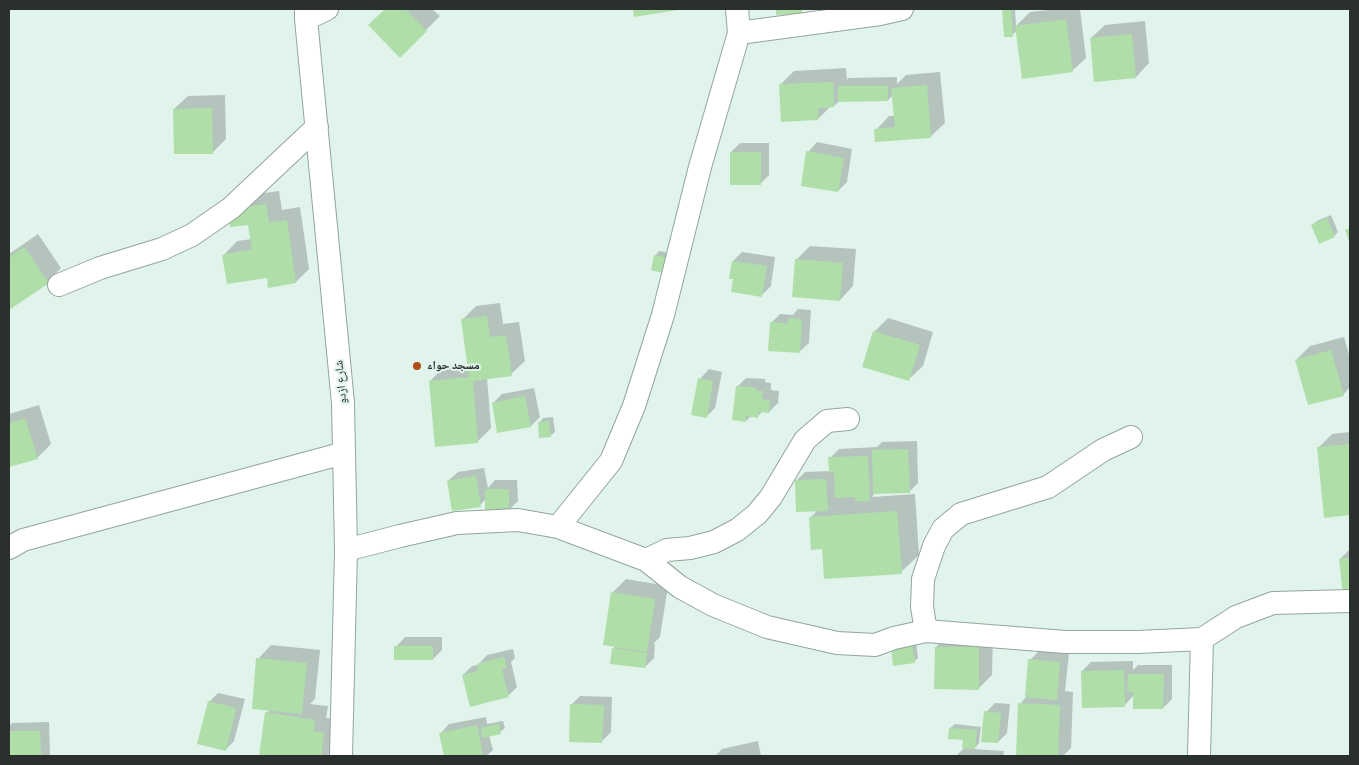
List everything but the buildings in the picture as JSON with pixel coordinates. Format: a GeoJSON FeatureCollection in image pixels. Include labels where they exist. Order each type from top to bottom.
{"type":"FeatureCollection","features":[{"type":"Feature","properties":{"kind":"street"},"geometry":{"type":"LineString","coordinates":[[306,14],[327,9]]}},
{"type":"Feature","properties":{"kind":"street"},"geometry":{"type":"LineString","coordinates":[[558,527],[611,461],[634,406],[663,315],[700,167],[739,33],[738,9]]}},
{"type":"Feature","properties":{"kind":"street"},"geometry":{"type":"LineString","coordinates":[[739,33],[902,9]]}},
{"type":"Feature","properties":{"kind":"street","name":"شارع ازدو"},"geometry":{"type":"LineString","coordinates":[[306,14],[343,403],[346,550],[341,756]]}},
{"type":"Feature","properties":{"kind":"street"},"geometry":{"type":"LineString","coordinates":[[59,285],[100,268],[162,249],[192,235],[231,208],[317,127]]}},
{"type":"Feature","properties":{"kind":"street"},"geometry":{"type":"LineString","coordinates":[[646,560],[666,550],[690,548],[714,542],[737,530],[757,514],[771,497],[804,440],[827,421],[848,420]]}},
{"type":"Feature","properties":{"kind":"street"},"geometry":{"type":"LineString","coordinates":[[926,631],[922,608],[923,579],[934,546],[943,529],[962,514],[1048,487],[1103,450],[1131,437]]}},
{"type":"Feature","properties":{"kind":"street"},"geometry":{"type":"LineString","coordinates":[[9,548],[23,540],[344,453]]}},
{"type":"Feature","properties":{"kind":"street"},"geometry":{"type":"LineString","coordinates":[[346,550],[457,523],[518,520],[558,527],[646,560],[680,587],[713,606],[768,626],[837,643],[875,645],[894,638],[926,631],[1065,642],[1138,642],[1202,639],[1236,617],[1273,602],[1350,600]]}},
{"type":"Feature","properties":{"kind":"street"},"geometry":{"type":"LineString","coordinates":[[1199,756],[1202,639]]}},
{"type":"Feature","properties":{"kind":"place","name":"مسجد حواء"},"geometry":{"type":"Point","coordinates":[417,366]}}]}
